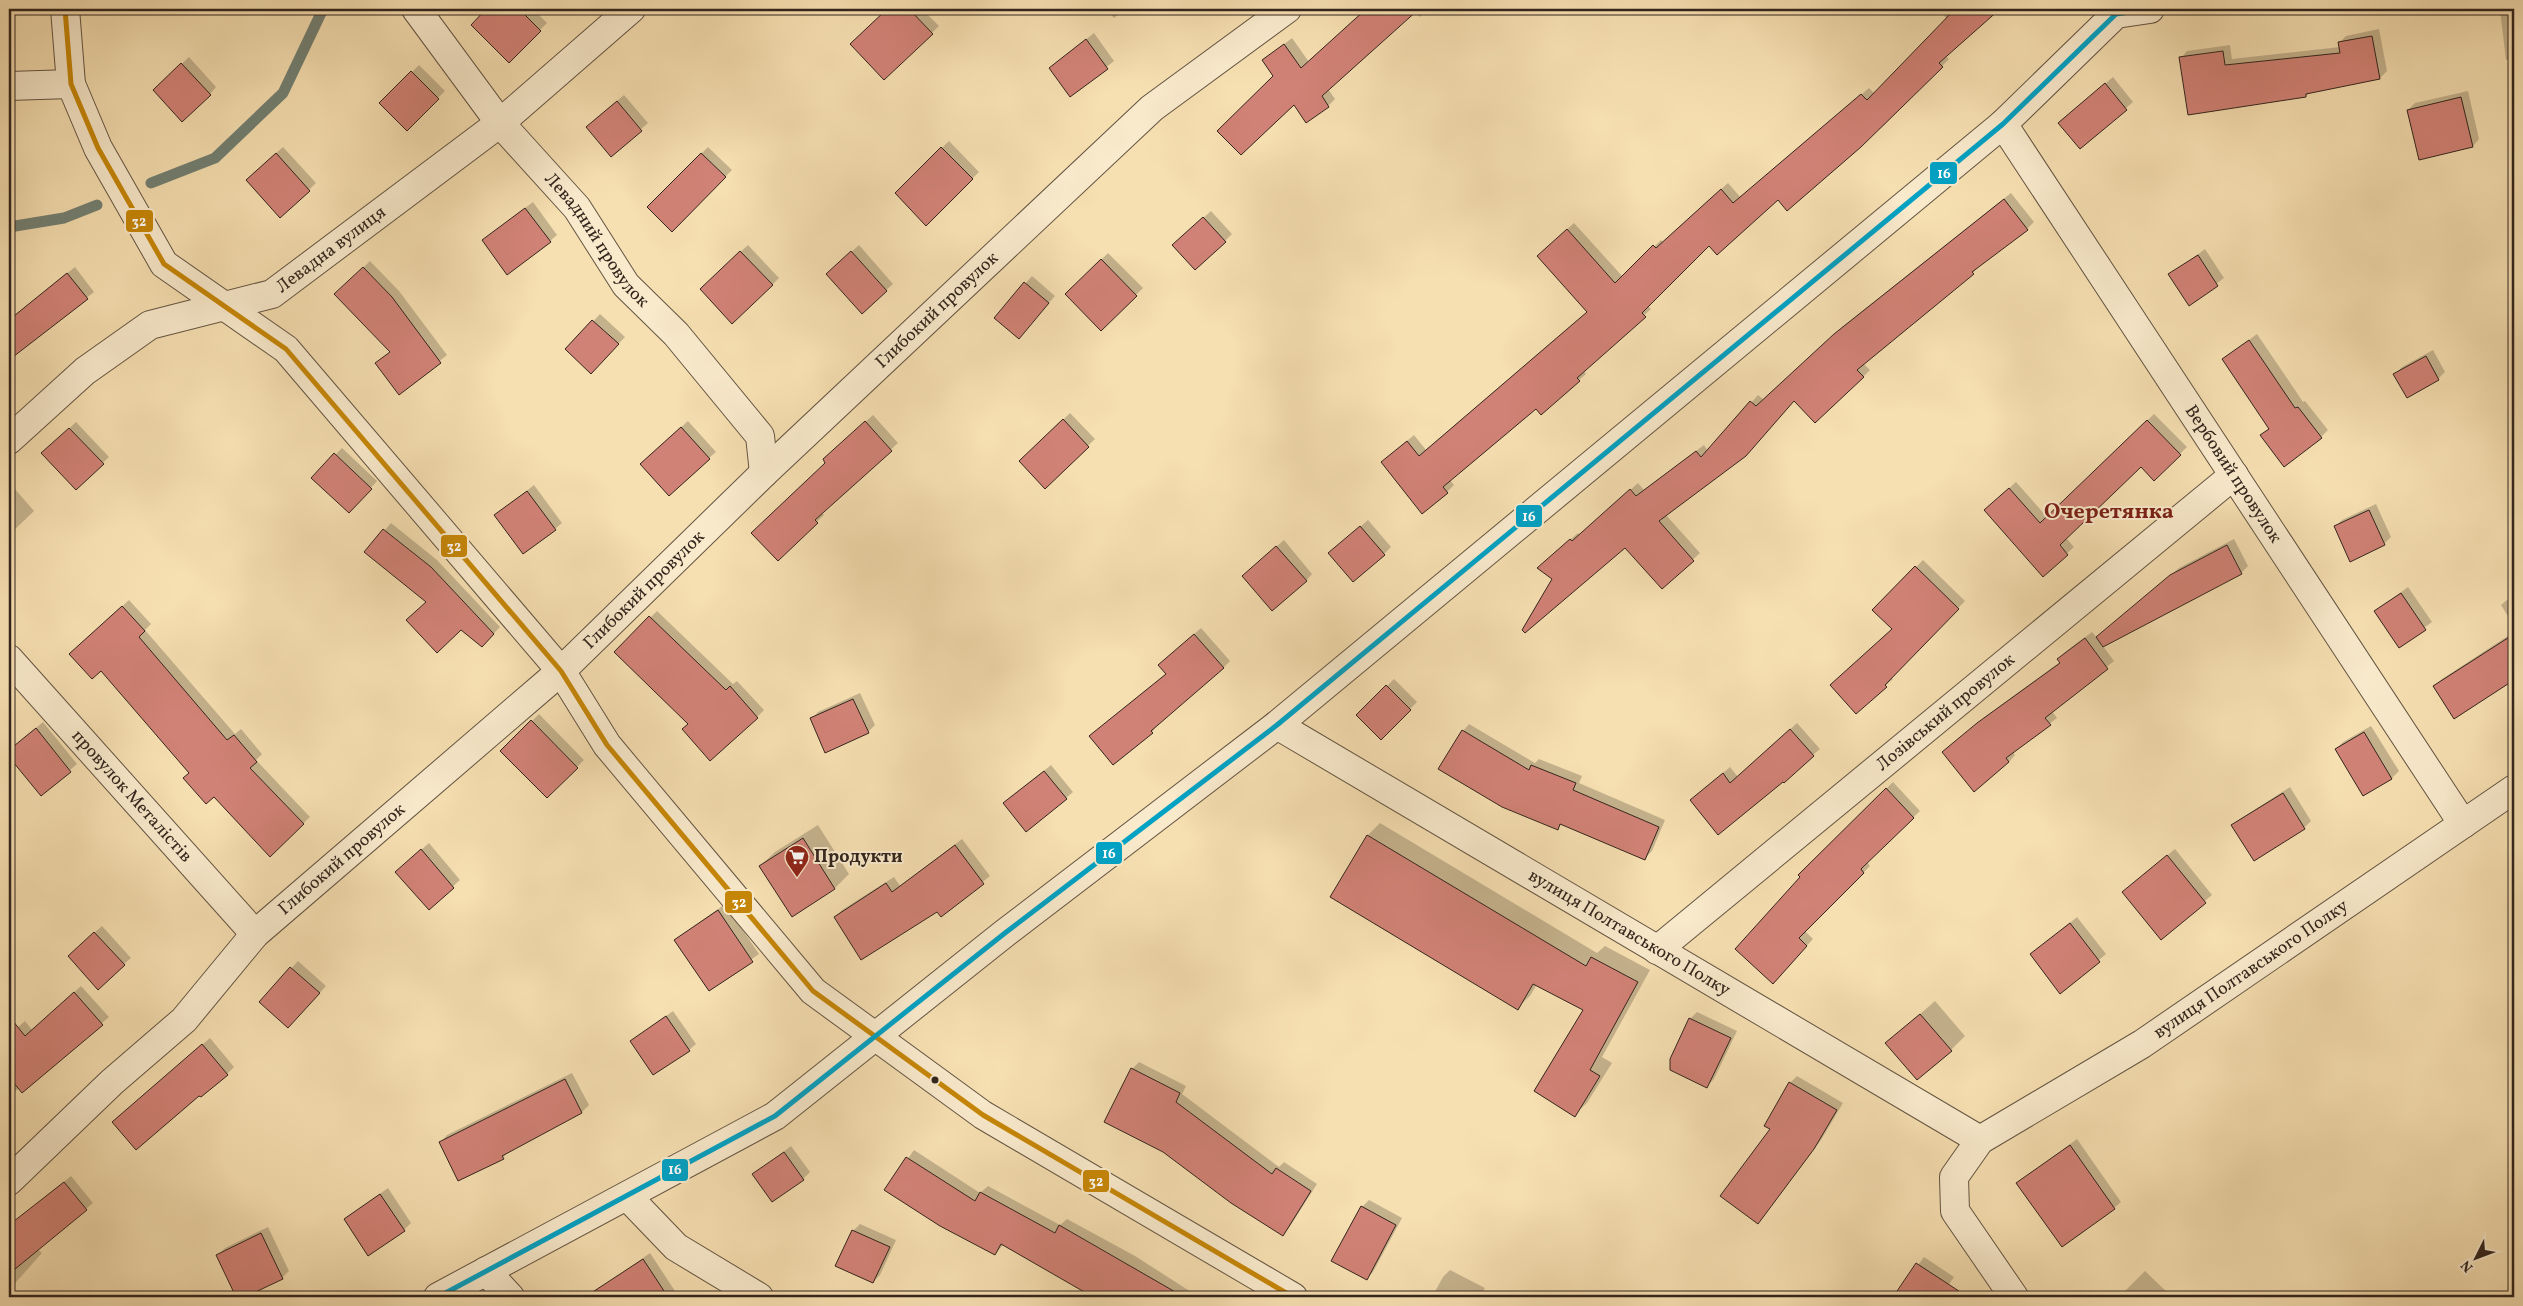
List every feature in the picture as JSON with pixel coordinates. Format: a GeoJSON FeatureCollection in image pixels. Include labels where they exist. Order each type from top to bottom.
{"type":"FeatureCollection","features":[{"type":"Feature","properties":{"kind":"street"},"geometry":{"type":"LineString","coordinates":[[65,9],[71,84],[98,148],[164,264],[286,349],[560,671],[607,745],[813,991],[983,1115],[1293,1297]]}},
{"type":"Feature","properties":{"kind":"street","name":"Левадний провулок"},"geometry":{"type":"LineString","coordinates":[[416,9],[500,123],[577,208],[626,285],[676,334],[760,436],[764,473]]}},
{"type":"Feature","properties":{"kind":"street","name":"Левадна вулиця"},"geometry":{"type":"LineString","coordinates":[[9,440],[85,371],[150,325],[272,294],[500,123],[630,9]]}},
{"type":"Feature","properties":{"kind":"street","name":"Глибокий провулок"},"geometry":{"type":"LineString","coordinates":[[9,1181],[112,1082],[184,1020],[255,934],[560,671],[764,473],[1152,108],[1287,9]]}},
{"type":"Feature","properties":{"kind":"street"},"geometry":{"type":"LineString","coordinates":[[438,1297],[776,1116],[1005,932],[1277,725],[2003,124],[2116,14],[2150,9]]}},
{"type":"Feature","properties":{"kind":"street"},"geometry":{"type":"LineString","coordinates":[[9,86],[71,84]]}},
{"type":"Feature","properties":{"kind":"street","name":"Вербовий провулок"},"geometry":{"type":"LineString","coordinates":[[2003,124],[2463,824]]}},
{"type":"Feature","properties":{"kind":"street","name":"Лозівський провулок"},"geometry":{"type":"LineString","coordinates":[[1657,950],[2234,475]]}},
{"type":"Feature","properties":{"kind":"street","name":"провулок Металістів"},"geometry":{"type":"LineString","coordinates":[[9,659],[255,934]]}},
{"type":"Feature","properties":{"kind":"street","name":"вулиця Полтавського Полку"},"geometry":{"type":"LineString","coordinates":[[1277,725],[1980,1140]]}},
{"type":"Feature","properties":{"kind":"street","name":"вулиця Полтавського Полку"},"geometry":{"type":"LineString","coordinates":[[2014,1297],[1955,1211],[1954,1177],[1980,1140],[2142,1044],[2514,789]]}},
{"type":"Feature","properties":{"kind":"street"},"geometry":{"type":"LineString","coordinates":[[627,1196],[676,1247],[760,1297]]}},
{"type":"Feature","properties":{"kind":"street"},"geometry":{"type":"LineString","coordinates":[[486,1271],[510,1297]]}},
{"type":"Feature","properties":{"kind":"building"},"geometry":{"type":"Polygon","coordinates":[[[486,9],[519,9],[541,31],[509,63],[471,25],[486,9]]]}},
{"type":"Feature","properties":{"kind":"building"},"geometry":{"type":"Polygon","coordinates":[[[887,9],[909,9],[933,34],[884,80],[850,44],[887,9]]]}},
{"type":"Feature","properties":{"kind":"building"},"geometry":{"type":"Polygon","coordinates":[[[1366,9],[1419,9],[1322,96],[1329,107],[1306,123],[1294,105],[1241,155],[1217,131],[1273,76],[1262,60],[1284,44],[1301,68],[1366,9]]]}},
{"type":"Feature","properties":{"kind":"building"},"geometry":{"type":"Polygon","coordinates":[[[1955,9],[2000,9],[1939,63],[1943,67],[1861,147],[1787,211],[1778,200],[1717,255],[1709,246],[1642,313],[1646,317],[1577,378],[1580,381],[1541,415],[1536,409],[1443,487],[1448,493],[1422,514],[1381,462],[1407,441],[1419,456],[1587,312],[1537,256],[1567,229],[1615,283],[1653,245],[1656,248],[1721,189],[1733,203],[1861,94],[1867,100],[1955,9]]]}},
{"type":"Feature","properties":{"kind":"building"},"geometry":{"type":"Polygon","coordinates":[[[2372,36],[2380,79],[2306,94],[2306,97],[2188,115],[2179,57],[2223,51],[2225,65],[2340,53],[2338,42],[2372,36]]]}},
{"type":"Feature","properties":{"kind":"building"},"geometry":{"type":"Polygon","coordinates":[[[1086,39],[1108,69],[1070,97],[1049,68],[1086,39]]]}},
{"type":"Feature","properties":{"kind":"building"},"geometry":{"type":"Polygon","coordinates":[[[181,63],[211,95],[182,122],[153,90],[181,63]]]}},
{"type":"Feature","properties":{"kind":"building"},"geometry":{"type":"Polygon","coordinates":[[[411,71],[439,99],[407,131],[379,103],[411,71]]]}},
{"type":"Feature","properties":{"kind":"building"},"geometry":{"type":"Polygon","coordinates":[[[2105,83],[2127,110],[2080,149],[2058,123],[2105,83]]]}},
{"type":"Feature","properties":{"kind":"building"},"geometry":{"type":"Polygon","coordinates":[[[2461,97],[2473,147],[2419,160],[2407,110],[2461,97]]]}},
{"type":"Feature","properties":{"kind":"building"},"geometry":{"type":"Polygon","coordinates":[[[617,101],[642,131],[611,157],[586,127],[617,101]]]}},
{"type":"Feature","properties":{"kind":"building"},"geometry":{"type":"Polygon","coordinates":[[[941,147],[973,179],[926,226],[895,193],[941,147]]]}},
{"type":"Feature","properties":{"kind":"building"},"geometry":{"type":"Polygon","coordinates":[[[276,153],[310,191],[280,218],[246,180],[276,153]]]}},
{"type":"Feature","properties":{"kind":"building"},"geometry":{"type":"Polygon","coordinates":[[[701,153],[726,177],[672,232],[647,207],[701,153]]]}},
{"type":"Feature","properties":{"kind":"building"},"geometry":{"type":"Polygon","coordinates":[[[2004,199],[2028,230],[1972,272],[1974,274],[1857,370],[1864,377],[1815,423],[1794,401],[1746,456],[1659,521],[1694,561],[1662,589],[1625,548],[1525,633],[1522,630],[1552,579],[1537,568],[1570,539],[1572,541],[1630,489],[1636,496],[1696,451],[1701,457],[1750,401],[1756,406],[1834,334],[2004,199]]]}},
{"type":"Feature","properties":{"kind":"building"},"geometry":{"type":"Polygon","coordinates":[[[525,208],[551,242],[507,275],[482,240],[525,208]]]}},
{"type":"Feature","properties":{"kind":"building"},"geometry":{"type":"Polygon","coordinates":[[[1203,217],[1226,242],[1195,270],[1172,245],[1203,217]]]}},
{"type":"Feature","properties":{"kind":"building"},"geometry":{"type":"Polygon","coordinates":[[[740,251],[773,285],[732,324],[700,289],[740,251]]]}},
{"type":"Feature","properties":{"kind":"building"},"geometry":{"type":"Polygon","coordinates":[[[851,251],[887,291],[862,314],[826,274],[851,251]]]}},
{"type":"Feature","properties":{"kind":"building"},"geometry":{"type":"Polygon","coordinates":[[[2198,255],[2218,286],[2189,306],[2168,274],[2198,255]]]}},
{"type":"Feature","properties":{"kind":"building"},"geometry":{"type":"Polygon","coordinates":[[[1101,259],[1137,296],[1101,331],[1065,294],[1101,259]]]}},
{"type":"Feature","properties":{"kind":"building"},"geometry":{"type":"Polygon","coordinates":[[[363,267],[392,297],[441,363],[399,395],[375,363],[390,352],[334,294],[363,267]]]}},
{"type":"Feature","properties":{"kind":"building"},"geometry":{"type":"Polygon","coordinates":[[[67,273],[88,299],[9,360],[9,320],[67,273]]]}},
{"type":"Feature","properties":{"kind":"building"},"geometry":{"type":"Polygon","coordinates":[[[1024,282],[1049,303],[1019,339],[994,318],[1024,282]]]}},
{"type":"Feature","properties":{"kind":"building"},"geometry":{"type":"Polygon","coordinates":[[[592,320],[619,344],[591,374],[565,349],[592,320]]]}},
{"type":"Feature","properties":{"kind":"building"},"geometry":{"type":"Polygon","coordinates":[[[2249,340],[2295,408],[2298,407],[2322,438],[2284,467],[2260,435],[2269,429],[2222,359],[2249,340]]]}},
{"type":"Feature","properties":{"kind":"building"},"geometry":{"type":"Polygon","coordinates":[[[2426,356],[2439,380],[2407,398],[2393,374],[2426,356]]]}},
{"type":"Feature","properties":{"kind":"building"},"geometry":{"type":"Polygon","coordinates":[[[1063,419],[1089,447],[1045,489],[1019,461],[1063,419]]]}},
{"type":"Feature","properties":{"kind":"building"},"geometry":{"type":"Polygon","coordinates":[[[2147,420],[2181,455],[2154,481],[2141,467],[2060,545],[2068,555],[2043,577],[1984,510],[2009,488],[2040,523],[2147,420]]]}},
{"type":"Feature","properties":{"kind":"building"},"geometry":{"type":"Polygon","coordinates":[[[865,421],[892,451],[815,520],[818,523],[778,561],[751,533],[825,463],[823,459],[865,421]]]}},
{"type":"Feature","properties":{"kind":"building"},"geometry":{"type":"Polygon","coordinates":[[[681,427],[710,459],[669,496],[640,464],[681,427]]]}},
{"type":"Feature","properties":{"kind":"building"},"geometry":{"type":"Polygon","coordinates":[[[69,428],[104,464],[76,490],[41,453],[69,428]]]}},
{"type":"Feature","properties":{"kind":"building"},"geometry":{"type":"Polygon","coordinates":[[[334,453],[372,489],[349,513],[311,478],[334,453]]]}},
{"type":"Feature","properties":{"kind":"building"},"geometry":{"type":"Polygon","coordinates":[[[527,491],[556,530],[523,554],[494,515],[527,491]]]}},
{"type":"Feature","properties":{"kind":"building"},"geometry":{"type":"Polygon","coordinates":[[[2369,510],[2385,545],[2350,562],[2334,526],[2369,510]]]}},
{"type":"Feature","properties":{"kind":"building"},"geometry":{"type":"Polygon","coordinates":[[[1360,526],[1385,555],[1353,582],[1328,553],[1360,526]]]}},
{"type":"Feature","properties":{"kind":"building"},"geometry":{"type":"Polygon","coordinates":[[[383,529],[431,567],[494,634],[482,647],[461,630],[437,653],[406,620],[426,602],[364,552],[383,529]]]}},
{"type":"Feature","properties":{"kind":"building"},"geometry":{"type":"Polygon","coordinates":[[[2227,545],[2242,574],[2103,647],[2096,637],[2170,575],[2227,545]]]}},
{"type":"Feature","properties":{"kind":"building"},"geometry":{"type":"Polygon","coordinates":[[[1276,546],[1307,581],[1272,611],[1242,576],[1276,546]]]}},
{"type":"Feature","properties":{"kind":"building"},"geometry":{"type":"Polygon","coordinates":[[[1915,566],[1959,609],[1885,685],[1887,687],[1856,714],[1830,685],[1892,629],[1872,610],[1915,566]]]}},
{"type":"Feature","properties":{"kind":"building"},"geometry":{"type":"Polygon","coordinates":[[[2401,593],[2426,630],[2399,648],[2374,611],[2401,593]]]}},
{"type":"Feature","properties":{"kind":"building"},"geometry":{"type":"Polygon","coordinates":[[[122,606],[145,631],[139,637],[227,740],[234,735],[257,762],[250,768],[304,824],[270,857],[214,797],[206,804],[183,778],[189,773],[101,671],[92,679],[69,654],[122,606]]]}},
{"type":"Feature","properties":{"kind":"building"},"geometry":{"type":"Polygon","coordinates":[[[649,616],[726,690],[730,686],[758,718],[710,761],[682,729],[688,724],[614,652],[649,616]]]}},
{"type":"Feature","properties":{"kind":"building"},"geometry":{"type":"Polygon","coordinates":[[[1194,634],[1224,668],[1151,731],[1153,733],[1113,765],[1089,736],[1166,674],[1158,665],[1194,634]]]}},
{"type":"Feature","properties":{"kind":"building"},"geometry":{"type":"Polygon","coordinates":[[[2514,634],[2514,680],[2454,719],[2433,686],[2514,634]]]}},
{"type":"Feature","properties":{"kind":"building"},"geometry":{"type":"Polygon","coordinates":[[[2085,638],[2108,669],[2045,718],[2051,725],[2006,758],[2009,762],[1974,792],[1942,752],[1977,723],[2060,663],[2057,659],[2085,638]]]}},
{"type":"Feature","properties":{"kind":"building"},"geometry":{"type":"Polygon","coordinates":[[[1386,685],[1411,710],[1381,740],[1356,715],[1386,685]]]}},
{"type":"Feature","properties":{"kind":"building"},"geometry":{"type":"Polygon","coordinates":[[[853,699],[869,733],[825,753],[810,718],[853,699]]]}},
{"type":"Feature","properties":{"kind":"building"},"geometry":{"type":"Polygon","coordinates":[[[531,720],[578,768],[547,798],[500,751],[531,720]]]}},
{"type":"Feature","properties":{"kind":"building"},"geometry":{"type":"Polygon","coordinates":[[[36,728],[71,772],[41,796],[9,757],[9,750],[36,728]]]}},
{"type":"Feature","properties":{"kind":"building"},"geometry":{"type":"Polygon","coordinates":[[[1790,729],[1814,756],[1784,783],[1718,835],[1690,800],[1723,773],[1730,783],[1790,729]]]}},
{"type":"Feature","properties":{"kind":"building"},"geometry":{"type":"Polygon","coordinates":[[[1462,730],[1529,770],[1531,765],[1576,783],[1573,790],[1659,827],[1645,860],[1560,824],[1558,830],[1502,807],[1438,769],[1462,730]]]}},
{"type":"Feature","properties":{"kind":"building"},"geometry":{"type":"Polygon","coordinates":[[[2364,732],[2392,779],[2363,796],[2335,749],[2364,732]]]}},
{"type":"Feature","properties":{"kind":"building"},"geometry":{"type":"Polygon","coordinates":[[[1044,771],[1067,799],[1026,832],[1003,803],[1044,771]]]}},
{"type":"Feature","properties":{"kind":"building"},"geometry":{"type":"Polygon","coordinates":[[[1886,788],[1914,818],[1861,869],[1864,873],[1799,938],[1807,946],[1773,984],[1735,949],[1800,877],[1798,875],[1886,788]]]}},
{"type":"Feature","properties":{"kind":"building"},"geometry":{"type":"Polygon","coordinates":[[[2283,793],[2305,829],[2254,861],[2231,825],[2283,793]]]}},
{"type":"Feature","properties":{"kind":"building"},"geometry":{"type":"Polygon","coordinates":[[[1367,835],[1586,966],[1591,957],[1638,982],[1590,1070],[1600,1076],[1575,1117],[1534,1091],[1583,1010],[1533,984],[1518,1010],[1330,897],[1367,835]]]}},
{"type":"Feature","properties":{"kind":"building","name":"Продукти"},"geometry":{"type":"Polygon","coordinates":[[[803,838],[835,889],[792,917],[759,866],[803,838]]]}},
{"type":"Feature","properties":{"kind":"building"},"geometry":{"type":"Polygon","coordinates":[[[955,845],[984,884],[941,917],[937,912],[861,960],[834,917],[886,883],[892,892],[955,845]]]}},
{"type":"Feature","properties":{"kind":"building"},"geometry":{"type":"Polygon","coordinates":[[[421,849],[454,888],[429,910],[395,872],[421,849]]]}},
{"type":"Feature","properties":{"kind":"building"},"geometry":{"type":"Polygon","coordinates":[[[2167,855],[2206,903],[2161,940],[2122,892],[2167,855]]]}},
{"type":"Feature","properties":{"kind":"building"},"geometry":{"type":"Polygon","coordinates":[[[718,910],[753,962],[709,991],[674,940],[718,910]]]}},
{"type":"Feature","properties":{"kind":"building"},"geometry":{"type":"Polygon","coordinates":[[[2070,923],[2100,962],[2060,994],[2030,954],[2070,923]]]}},
{"type":"Feature","properties":{"kind":"building"},"geometry":{"type":"Polygon","coordinates":[[[94,932],[125,965],[98,990],[68,956],[94,932]]]}},
{"type":"Feature","properties":{"kind":"building"},"geometry":{"type":"Polygon","coordinates":[[[290,967],[320,993],[288,1028],[259,1002],[290,967]]]}},
{"type":"Feature","properties":{"kind":"building"},"geometry":{"type":"Polygon","coordinates":[[[74,992],[103,1025],[22,1093],[9,1077],[9,1016],[25,1036],[74,992]]]}},
{"type":"Feature","properties":{"kind":"building"},"geometry":{"type":"Polygon","coordinates":[[[1920,1014],[1952,1051],[1917,1080],[1885,1043],[1920,1014]]]}},
{"type":"Feature","properties":{"kind":"building"},"geometry":{"type":"Polygon","coordinates":[[[666,1016],[690,1051],[653,1075],[630,1041],[666,1016]]]}},
{"type":"Feature","properties":{"kind":"building"},"geometry":{"type":"Polygon","coordinates":[[[1689,1018],[1731,1038],[1707,1088],[1670,1070],[1670,1059],[1689,1018]]]}},
{"type":"Feature","properties":{"kind":"building"},"geometry":{"type":"Polygon","coordinates":[[[202,1044],[228,1075],[201,1097],[199,1096],[136,1150],[112,1122],[202,1044]]]}},
{"type":"Feature","properties":{"kind":"building"},"geometry":{"type":"Polygon","coordinates":[[[1131,1068],[1180,1093],[1176,1102],[1272,1174],[1276,1168],[1311,1191],[1283,1236],[1231,1203],[1163,1152],[1104,1122],[1131,1068]]]}},
{"type":"Feature","properties":{"kind":"building"},"geometry":{"type":"Polygon","coordinates":[[[565,1079],[582,1113],[502,1156],[504,1159],[458,1181],[439,1142],[565,1079]]]}},
{"type":"Feature","properties":{"kind":"building"},"geometry":{"type":"Polygon","coordinates":[[[1789,1082],[1837,1110],[1814,1149],[1758,1224],[1720,1196],[1770,1129],[1764,1126],[1789,1082]]]}},
{"type":"Feature","properties":{"kind":"building"},"geometry":{"type":"Polygon","coordinates":[[[2070,1145],[2115,1209],[2062,1247],[2016,1183],[2070,1145]]]}},
{"type":"Feature","properties":{"kind":"building"},"geometry":{"type":"Polygon","coordinates":[[[784,1152],[804,1180],[772,1202],[752,1174],[784,1152]]]}},
{"type":"Feature","properties":{"kind":"building"},"geometry":{"type":"Polygon","coordinates":[[[906,1157],[975,1201],[980,1192],[1055,1233],[1059,1225],[1184,1297],[1093,1297],[1001,1244],[995,1255],[940,1226],[884,1190],[906,1157]]]}},
{"type":"Feature","properties":{"kind":"building"},"geometry":{"type":"Polygon","coordinates":[[[64,1182],[87,1210],[9,1274],[9,1225],[64,1182]]]}},
{"type":"Feature","properties":{"kind":"building"},"geometry":{"type":"Polygon","coordinates":[[[380,1194],[405,1231],[368,1256],[344,1219],[380,1194]]]}},
{"type":"Feature","properties":{"kind":"building"},"geometry":{"type":"Polygon","coordinates":[[[1361,1206],[1396,1225],[1367,1280],[1331,1261],[1361,1206]]]}},
{"type":"Feature","properties":{"kind":"building"},"geometry":{"type":"Polygon","coordinates":[[[852,1230],[890,1247],[873,1283],[835,1266],[852,1230]]]}},
{"type":"Feature","properties":{"kind":"building"},"geometry":{"type":"Polygon","coordinates":[[[261,1233],[283,1279],[245,1297],[236,1297],[216,1255],[261,1233]]]}},
{"type":"Feature","properties":{"kind":"building"},"geometry":{"type":"Polygon","coordinates":[[[643,1259],[668,1297],[585,1297],[643,1259]]]}},
{"type":"Feature","properties":{"kind":"building"},"geometry":{"type":"Polygon","coordinates":[[[1916,1263],[1968,1297],[1893,1297],[1916,1263]]]}},
{"type":"Feature","properties":{"kind":"waterway","name":"Очеретянка"},"geometry":{"type":"LineString","coordinates":[[151,183],[215,158],[283,93],[323,9]]}},
{"type":"Feature","properties":{"kind":"waterway","name":"Очеретянка"},"geometry":{"type":"LineString","coordinates":[[9,227],[64,218],[97,205]]}},
{"type":"Feature","properties":{"kind":"transit line","name":"32"},"geometry":{"type":"LineString","coordinates":[[65,9],[71,84],[98,148],[164,264],[286,349],[561,671],[607,745],[813,991],[983,1115],[1293,1297]]}},
{"type":"Feature","properties":{"kind":"transit line","name":"16"},"geometry":{"type":"LineString","coordinates":[[438,1297],[775,1116],[1005,933],[1277,725],[2003,124],[2116,14],[2150,9]]}},
{"type":"Feature","properties":{"kind":"place","name":"Продукти"},"geometry":{"type":"Point","coordinates":[797,878]}},
{"type":"Feature","properties":{"kind":"district","name":"Очеретянка"},"geometry":{"type":"Point","coordinates":[2109,512]}}]}
